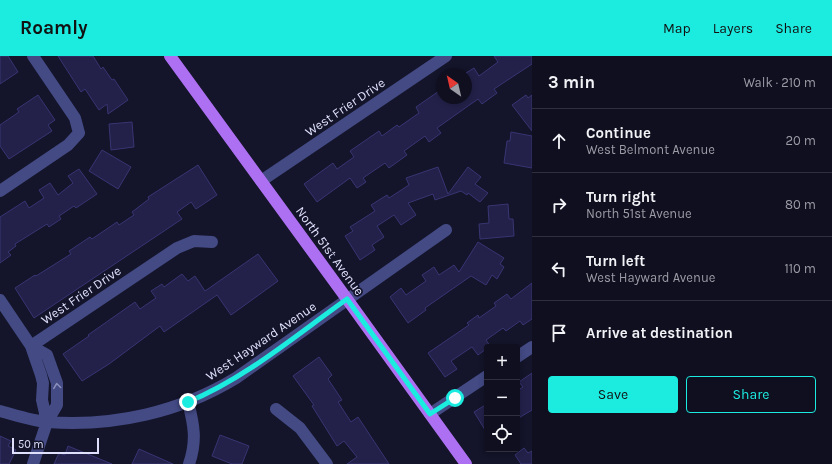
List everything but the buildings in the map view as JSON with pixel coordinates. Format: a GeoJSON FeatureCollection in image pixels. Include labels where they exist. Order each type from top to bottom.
{"type":"FeatureCollection","features":[{"type":"Feature","properties":{"kind":"main road","name":"North 51st Avenue"},"geometry":{"type":"LineString","coordinates":[[170,56],[466,464]]}},
{"type":"Feature","properties":{"kind":"street"},"geometry":{"type":"LineString","coordinates":[[0,191],[68,145],[79,133],[75,118],[33,56]]}},
{"type":"Feature","properties":{"kind":"street","name":"West Frier Drive"},"geometry":{"type":"LineString","coordinates":[[261,181],[446,56]]}},
{"type":"Feature","properties":{"kind":"street","name":"West Hayward Avenue"},"geometry":{"type":"LineString","coordinates":[[0,411],[47,422],[101,422],[126,419],[148,414],[203,396],[236,378],[446,230]]}},
{"type":"Feature","properties":{"kind":"street","name":"West Frier Drive"},"geometry":{"type":"LineString","coordinates":[[31,346],[177,248],[194,241],[212,242]]}},
{"type":"Feature","properties":{"kind":"street"},"geometry":{"type":"LineString","coordinates":[[0,300],[31,346],[47,355],[57,383],[57,405],[47,422],[33,464]]}},
{"type":"Feature","properties":{"kind":"street"},"geometry":{"type":"LineString","coordinates":[[520,355],[532,347]]}},
{"type":"Feature","properties":{"kind":"street"},"geometry":{"type":"LineString","coordinates":[[430,414],[484,378]]}},
{"type":"Feature","properties":{"kind":"street"},"geometry":{"type":"LineString","coordinates":[[188,402],[195,434],[194,446],[189,464]]}},
{"type":"Feature","properties":{"kind":"street"},"geometry":{"type":"LineString","coordinates":[[276,409],[300,428],[327,464]]}},
{"type":"Feature","properties":{"kind":"route"},"geometry":{"type":"LineString","coordinates":[[188,402],[223,386],[236,378],[347,299],[430,414],[455,398]]}}]}
